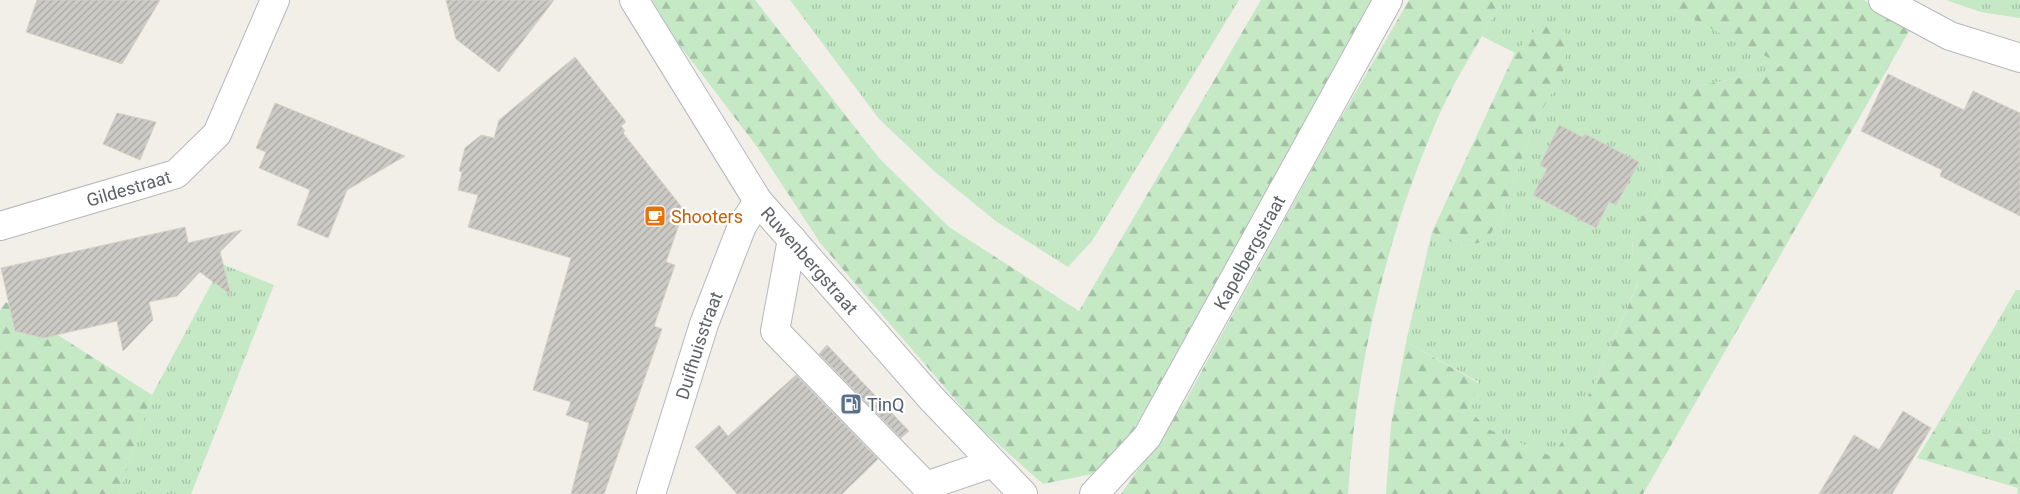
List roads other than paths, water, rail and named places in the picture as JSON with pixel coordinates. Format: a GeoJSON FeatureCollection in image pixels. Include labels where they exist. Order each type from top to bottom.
{"type":"FeatureCollection","features":[{"type":"Feature","properties":{"kind":"street","name":"Gildestraat"},"geometry":{"type":"LineString","coordinates":[[0,226],[176,174],[217,134],[275,0]]}},
{"type":"Feature","properties":{"kind":"street","name":"Ruwenbergstraat"},"geometry":{"type":"LineString","coordinates":[[634,0],[758,201],[932,398],[1023,494]]}},
{"type":"Feature","properties":{"kind":"street","name":"Kapelbergstraat"},"geometry":{"type":"LineString","coordinates":[[1094,494],[1147,436],[1388,0]]}},
{"type":"Feature","properties":{"kind":"street"},"geometry":{"type":"LineString","coordinates":[[1883,0],[1950,36],[2020,58]]}},
{"type":"Feature","properties":{"kind":"street","name":"Duifhuisstraat"},"geometry":{"type":"LineString","coordinates":[[651,494],[704,324],[742,226],[758,201]]}},
{"type":"Feature","properties":{"kind":"street"},"geometry":{"type":"LineString","coordinates":[[792,239],[774,331],[926,486],[993,463]]}},
{"type":"Feature","properties":{"kind":"place","name":"Shooters"},"geometry":{"type":"Point","coordinates":[655,216]}},
{"type":"Feature","properties":{"kind":"place","name":"TinQ"},"geometry":{"type":"Point","coordinates":[851,404]}}]}
